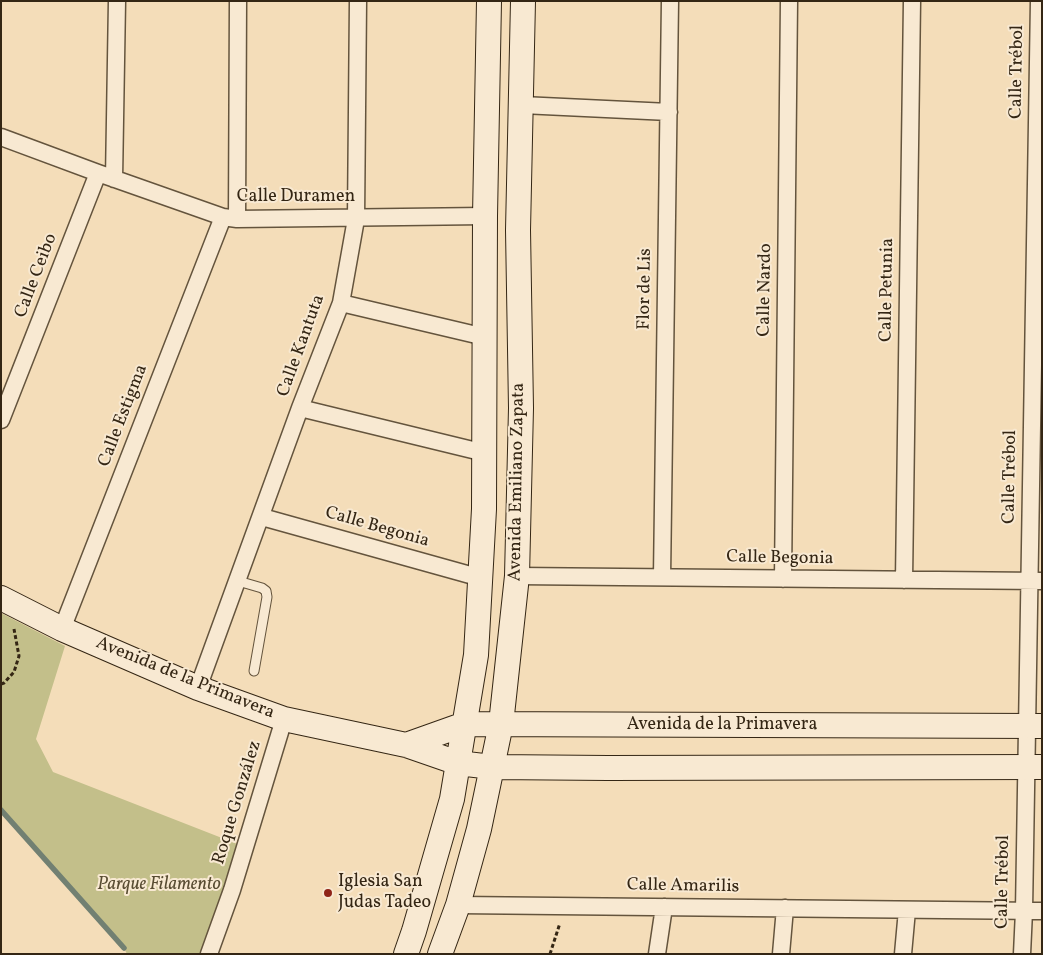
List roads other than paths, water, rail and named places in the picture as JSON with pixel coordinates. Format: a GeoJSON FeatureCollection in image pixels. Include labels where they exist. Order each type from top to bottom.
{"type":"FeatureCollection","features":[{"type":"Feature","properties":{"kind":"street"},"geometry":{"type":"LineString","coordinates":[[114,179],[117,1]]}},
{"type":"Feature","properties":{"kind":"street","name":"Calle Estigma"},"geometry":{"type":"LineString","coordinates":[[62,629],[230,218],[238,1]]}},
{"type":"Feature","properties":{"kind":"street","name":"Calle Kantuta"},"geometry":{"type":"LineString","coordinates":[[198,688],[262,517],[300,408],[341,303],[356,219],[358,1]]}},
{"type":"Feature","properties":{"kind":"street","name":"Avenida Emiliano Zapata"},"geometry":{"type":"LineString","coordinates":[[406,954],[452,799],[476,655],[481,578],[485,453],[485,216],[489,1]]}},
{"type":"Feature","properties":{"kind":"street","name":"Avenida Emiliano Zapata"},"geometry":{"type":"LineString","coordinates":[[440,954],[458,905],[479,829],[501,724],[518,576],[521,408],[518,230],[523,1]]}},
{"type":"Feature","properties":{"kind":"street","name":"Flor de Lis"},"geometry":{"type":"LineString","coordinates":[[662,578],[670,1]]}},
{"type":"Feature","properties":{"kind":"street","name":"Calle Nardo"},"geometry":{"type":"LineString","coordinates":[[783,579],[788,1]]}},
{"type":"Feature","properties":{"kind":"street","name":"Calle Petunia"},"geometry":{"type":"LineString","coordinates":[[904,580],[912,1]]}},
{"type":"Feature","properties":{"kind":"street","name":"Calle Trébol"},"geometry":{"type":"LineString","coordinates":[[1022,954],[1035,725],[1039,1]]}},
{"type":"Feature","properties":{"kind":"street"},"geometry":{"type":"LineString","coordinates":[[522,105],[668,112]]}},
{"type":"Feature","properties":{"kind":"street","name":"Calle Duramen"},"geometry":{"type":"LineString","coordinates":[[1,137],[114,179],[230,218],[356,219],[485,216]]}},
{"type":"Feature","properties":{"kind":"street","name":"Calle Ceibo"},"geometry":{"type":"LineString","coordinates":[[1,420],[98,173]]}},
{"type":"Feature","properties":{"kind":"street"},"geometry":{"type":"LineString","coordinates":[[341,303],[485,337]]}},
{"type":"Feature","properties":{"kind":"street"},"geometry":{"type":"LineString","coordinates":[[300,408],[485,453]]}},
{"type":"Feature","properties":{"kind":"street","name":"Calle Begonia"},"geometry":{"type":"LineString","coordinates":[[262,517],[481,578]]}},
{"type":"Feature","properties":{"kind":"street","name":"Calle Begonia"},"geometry":{"type":"LineString","coordinates":[[518,576],[1036,581]]}},
{"type":"Feature","properties":{"kind":"street","name":"Avenida de la Primavera"},"geometry":{"type":"LineString","coordinates":[[8,602],[62,629],[198,688],[284,719],[406,745],[458,763],[492,767],[1034,767]]}},
{"type":"Feature","properties":{"kind":"street","name":"Roque González"},"geometry":{"type":"LineString","coordinates":[[209,954],[232,890],[284,719]]}},
{"type":"Feature","properties":{"kind":"street","name":"Avenida de la Primavera"},"geometry":{"type":"LineString","coordinates":[[406,745],[465,724],[622,726],[1035,725]]}},
{"type":"Feature","properties":{"kind":"street","name":"Calle Amarilis"},"geometry":{"type":"LineString","coordinates":[[458,905],[1042,912]]}},
{"type":"Feature","properties":{"kind":"street"},"geometry":{"type":"LineString","coordinates":[[657,954],[662,931],[664,907]]}},
{"type":"Feature","properties":{"kind":"street"},"geometry":{"type":"LineString","coordinates":[[781,954],[785,908]]}},
{"type":"Feature","properties":{"kind":"street"},"geometry":{"type":"LineString","coordinates":[[903,954],[906,910]]}},
{"type":"Feature","properties":{"kind":"lane"},"geometry":{"type":"LineString","coordinates":[[238,581],[266,591],[267,597],[254,671]]}},
{"type":"Feature","properties":{"kind":"waterway"},"geometry":{"type":"LineString","coordinates":[[1,810],[124,948]]}},
{"type":"Feature","properties":{"kind":"place","name":"Iglesia San Judas Tadeo"},"geometry":{"type":"Point","coordinates":[328,893]}},
{"type":"Feature","properties":{"kind":"park label","name":"Parque Filamento"},"geometry":{"type":"Point","coordinates":[159,886]}}]}
